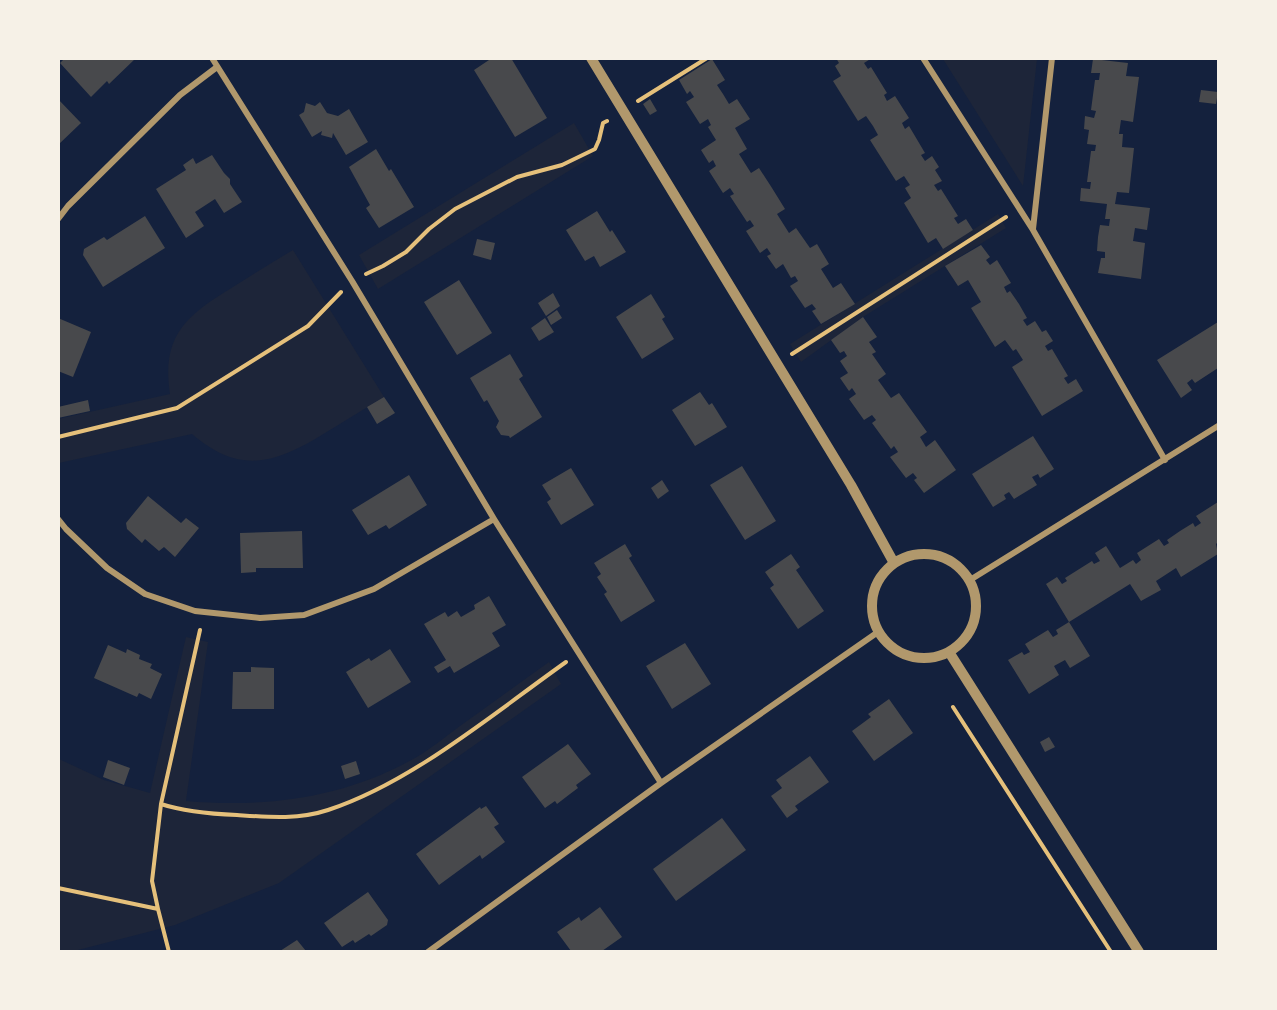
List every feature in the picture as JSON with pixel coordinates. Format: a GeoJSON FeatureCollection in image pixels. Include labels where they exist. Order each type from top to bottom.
{"type":"FeatureCollection","features":[{"type":"Feature","properties":{"kind":"street"},"geometry":{"type":"LineString","coordinates":[[212,58],[352,281],[495,519],[661,783]]}},
{"type":"Feature","properties":{"kind":"street"},"geometry":{"type":"LineString","coordinates":[[591,58],[851,485],[894,563]]}},
{"type":"Feature","properties":{"kind":"street"},"geometry":{"type":"LineString","coordinates":[[923,58],[1033,230],[1165,460]]}},
{"type":"Feature","properties":{"kind":"street"},"geometry":{"type":"LineString","coordinates":[[1033,230],[1052,58]]}},
{"type":"Feature","properties":{"kind":"street"},"geometry":{"type":"LineString","coordinates":[[58,219],[68,206],[180,95],[217,67]]}},
{"type":"Feature","properties":{"kind":"street"},"geometry":{"type":"LineString","coordinates":[[970,580],[1218,426]]}},
{"type":"Feature","properties":{"kind":"street"},"geometry":{"type":"LineString","coordinates":[[58,519],[107,568],[145,594],[204,612],[260,618],[304,615],[374,589],[495,519]]}},
{"type":"Feature","properties":{"kind":"street"},"geometry":{"type":"LineString","coordinates":[[927,553],[952,562],[970,580],[975,596],[976,612],[971,628],[962,642],[949,652],[933,657],[917,657],[902,653],[888,644],[878,632],[873,617],[872,602],[879,580],[894,563],[910,555],[927,553]]}},
{"type":"Feature","properties":{"kind":"street"},"geometry":{"type":"LineString","coordinates":[[428,951],[661,783],[878,632]]}},
{"type":"Feature","properties":{"kind":"street"},"geometry":{"type":"LineString","coordinates":[[949,652],[1139,951]]}},
{"type":"Feature","properties":{"kind":"path"},"geometry":{"type":"LineString","coordinates":[[58,437],[177,408],[308,326],[352,281],[406,252],[455,209],[517,177],[562,165],[595,149],[603,123],[707,58]]}},
{"type":"Feature","properties":{"kind":"path"},"geometry":{"type":"LineString","coordinates":[[777,364],[1019,209]]}},
{"type":"Feature","properties":{"kind":"path"},"geometry":{"type":"LineString","coordinates":[[169,951],[152,881],[161,804],[204,612]]}},
{"type":"Feature","properties":{"kind":"path"},"geometry":{"type":"LineString","coordinates":[[161,804],[176,809],[287,818],[327,811],[388,785],[579,653]]}},
{"type":"Feature","properties":{"kind":"path"},"geometry":{"type":"LineString","coordinates":[[952,707],[1111,951]]}},
{"type":"Feature","properties":{"kind":"path"},"geometry":{"type":"LineString","coordinates":[[58,888],[158,909]]}},
{"type":"Feature","properties":{"kind":"shaded area"},"geometry":{"type":"Polygon","coordinates":[[[943,59],[1037,59],[1023,186],[943,59]]]}},
{"type":"Feature","properties":{"kind":"shaded area"},"geometry":{"type":"Polygon","coordinates":[[[574,123],[593,156],[378,289],[359,255],[574,123]]]}},
{"type":"Feature","properties":{"kind":"shaded area"},"geometry":{"type":"Polygon","coordinates":[[[998,214],[1006,228],[863,317],[801,362],[790,344],[998,214]]]}},
{"type":"Feature","properties":{"kind":"shaded area"},"geometry":{"type":"Polygon","coordinates":[[[293,250],[384,397],[307,444],[274,458],[258,461],[242,460],[209,447],[192,434],[59,463],[58,419],[170,394],[168,374],[170,356],[174,342],[190,318],[217,297],[293,250]]]}},
{"type":"Feature","properties":{"kind":"shaded area"},"geometry":{"type":"Polygon","coordinates":[[[186,637],[208,642],[186,801],[246,803],[275,801],[333,791],[361,783],[388,772],[421,754],[549,662],[561,684],[279,883],[175,925],[74,951],[59,952],[59,759],[104,780],[150,793],[186,637]]]}},
{"type":"Feature","properties":{"kind":"building"},"geometry":{"type":"Polygon","coordinates":[[[65,58],[136,58],[109,84],[107,81],[91,97],[60,63],[65,58]]]}},
{"type":"Feature","properties":{"kind":"building"},"geometry":{"type":"Polygon","coordinates":[[[492,58],[511,58],[547,118],[515,137],[474,70],[492,58]]]}},
{"type":"Feature","properties":{"kind":"building"},"geometry":{"type":"Polygon","coordinates":[[[836,58],[872,58],[864,63],[868,69],[871,67],[887,93],[884,95],[887,101],[895,96],[909,118],[902,123],[905,129],[909,126],[925,153],[921,155],[925,161],[932,156],[939,167],[935,170],[942,181],[934,185],[938,191],[941,189],[958,216],[954,218],[958,224],[966,219],[973,230],[943,249],[936,238],[928,243],[904,203],[911,198],[905,188],[910,185],[904,176],[896,181],[870,140],[878,135],[873,126],[866,116],[858,121],[833,81],[841,76],[835,66],[839,63],[836,58]]]}},
{"type":"Feature","properties":{"kind":"building"},"geometry":{"type":"Polygon","coordinates":[[[712,59],[725,80],[717,85],[729,104],[737,99],[750,119],[735,128],[747,149],[739,154],[751,173],[759,168],[772,188],[785,209],[777,214],[789,233],[796,228],[810,248],[817,244],[829,264],[821,269],[833,288],[841,283],[855,304],[821,324],[812,311],[816,309],[812,304],[805,308],[790,286],[798,281],[795,276],[791,278],[783,264],[776,269],[767,256],[771,254],[767,248],[760,253],[746,231],[754,226],[750,220],[747,222],[730,196],[734,194],[730,188],[723,193],[709,171],[716,166],[713,160],[709,163],[701,150],[716,140],[708,127],[711,125],[708,119],[700,124],[686,102],[694,97],[690,91],[687,94],[679,80],[712,59]]]}},
{"type":"Feature","properties":{"kind":"building"},"geometry":{"type":"Polygon","coordinates":[[[1093,59],[1128,63],[1126,76],[1139,77],[1133,122],[1121,120],[1119,134],[1123,134],[1122,147],[1134,148],[1129,193],[1117,192],[1115,204],[1150,208],[1147,230],[1135,228],[1133,241],[1145,243],[1141,279],[1098,273],[1101,258],[1105,258],[1105,252],[1097,251],[1100,225],[1109,226],[1110,219],[1105,219],[1107,204],[1080,201],[1081,188],[1090,189],[1091,182],[1087,182],[1091,151],[1095,151],[1096,145],[1087,144],[1089,130],[1084,129],[1085,116],[1094,118],[1096,111],[1091,110],[1095,80],[1099,80],[1100,73],[1091,73],[1093,59]]]}},
{"type":"Feature","properties":{"kind":"building"},"geometry":{"type":"Polygon","coordinates":[[[1201,90],[1218,92],[1216,104],[1199,102],[1201,90]]]}},
{"type":"Feature","properties":{"kind":"building"},"geometry":{"type":"Polygon","coordinates":[[[58,99],[81,123],[58,145],[58,99]]]}},
{"type":"Feature","properties":{"kind":"building"},"geometry":{"type":"Polygon","coordinates":[[[650,99],[657,111],[650,115],[643,104],[650,99]]]}},
{"type":"Feature","properties":{"kind":"building"},"geometry":{"type":"Polygon","coordinates":[[[320,102],[327,113],[338,116],[349,109],[368,142],[346,155],[333,133],[332,138],[321,135],[322,131],[312,137],[299,115],[304,112],[306,103],[315,106],[320,102]]]}},
{"type":"Feature","properties":{"kind":"building"},"geometry":{"type":"Polygon","coordinates":[[[376,149],[414,207],[379,228],[366,208],[370,205],[349,167],[376,149]]]}},
{"type":"Feature","properties":{"kind":"building"},"geometry":{"type":"Polygon","coordinates":[[[212,155],[230,179],[230,184],[242,202],[224,213],[215,199],[195,212],[204,226],[186,238],[156,189],[186,170],[183,165],[193,158],[196,164],[212,155]]]}},
{"type":"Feature","properties":{"kind":"building"},"geometry":{"type":"Polygon","coordinates":[[[597,211],[626,252],[600,267],[594,256],[585,261],[566,230],[597,211]]]}},
{"type":"Feature","properties":{"kind":"building"},"geometry":{"type":"Polygon","coordinates":[[[145,216],[165,248],[103,287],[83,255],[84,249],[104,237],[107,240],[145,216]]]}},
{"type":"Feature","properties":{"kind":"building"},"geometry":{"type":"Polygon","coordinates":[[[477,239],[495,243],[491,260],[473,255],[477,239]]]}},
{"type":"Feature","properties":{"kind":"building"},"geometry":{"type":"Polygon","coordinates":[[[981,245],[990,257],[986,260],[990,265],[997,260],[1011,283],[1004,287],[1007,293],[1010,291],[1019,304],[1027,318],[1023,320],[1027,326],[1035,321],[1042,332],[1046,330],[1053,341],[1045,346],[1048,351],[1052,349],[1068,376],[1064,378],[1068,384],[1076,379],[1083,391],[1042,416],[1012,367],[1023,360],[1016,349],[1013,351],[1005,340],[995,347],[971,308],[981,302],[968,280],[958,286],[945,266],[981,245]]]}},
{"type":"Feature","properties":{"kind":"building"},"geometry":{"type":"Polygon","coordinates":[[[459,280],[492,333],[457,355],[424,302],[459,280]]]}},
{"type":"Feature","properties":{"kind":"building"},"geometry":{"type":"Polygon","coordinates":[[[553,293],[560,306],[546,316],[538,303],[553,293]]]}},
{"type":"Feature","properties":{"kind":"building"},"geometry":{"type":"Polygon","coordinates":[[[651,294],[665,317],[662,319],[674,339],[642,359],[616,317],[651,294]]]}},
{"type":"Feature","properties":{"kind":"building"},"geometry":{"type":"Polygon","coordinates":[[[557,310],[562,318],[551,325],[547,317],[557,310]]]}},
{"type":"Feature","properties":{"kind":"building"},"geometry":{"type":"Polygon","coordinates":[[[863,317],[877,337],[869,342],[876,352],[872,354],[886,374],[878,380],[891,398],[899,393],[927,432],[920,437],[926,447],[935,440],[956,470],[924,493],[914,480],[917,478],[913,473],[906,478],[890,457],[898,452],[894,446],[891,449],[872,423],[876,420],[872,415],[864,420],[849,399],[856,394],[852,388],[849,391],[840,378],[848,373],[840,361],[847,356],[844,351],[840,353],[831,340],[863,317]]]}},
{"type":"Feature","properties":{"kind":"building"},"geometry":{"type":"Polygon","coordinates":[[[58,318],[91,332],[73,377],[58,371],[58,318]]]}},
{"type":"Feature","properties":{"kind":"building"},"geometry":{"type":"Polygon","coordinates":[[[545,318],[554,332],[539,341],[531,328],[545,318]]]}},
{"type":"Feature","properties":{"kind":"building"},"geometry":{"type":"Polygon","coordinates":[[[1218,322],[1218,368],[1195,383],[1192,379],[1187,383],[1192,390],[1181,398],[1157,360],[1218,322]]]}},
{"type":"Feature","properties":{"kind":"building"},"geometry":{"type":"Polygon","coordinates":[[[510,354],[523,376],[519,379],[542,417],[510,438],[501,435],[496,427],[499,421],[487,400],[484,402],[470,378],[510,354]]]}},
{"type":"Feature","properties":{"kind":"building"},"geometry":{"type":"Polygon","coordinates":[[[700,392],[709,405],[712,403],[727,427],[695,446],[672,410],[700,392]]]}},
{"type":"Feature","properties":{"kind":"building"},"geometry":{"type":"Polygon","coordinates":[[[384,397],[395,413],[377,424],[367,407],[384,397]]]}},
{"type":"Feature","properties":{"kind":"building"},"geometry":{"type":"Polygon","coordinates":[[[88,400],[90,411],[58,418],[58,407],[88,400]]]}},
{"type":"Feature","properties":{"kind":"building"},"geometry":{"type":"Polygon","coordinates":[[[1033,436],[1054,469],[1040,478],[1038,474],[1032,477],[1037,485],[1014,499],[1009,492],[1004,495],[1006,499],[993,507],[972,474],[1033,436]]]}},
{"type":"Feature","properties":{"kind":"building"},"geometry":{"type":"Polygon","coordinates":[[[742,466],[776,521],[745,540],[710,485],[742,466]]]}},
{"type":"Feature","properties":{"kind":"building"},"geometry":{"type":"Polygon","coordinates":[[[571,468],[594,505],[561,525],[547,502],[551,499],[542,485],[571,468]]]}},
{"type":"Feature","properties":{"kind":"building"},"geometry":{"type":"Polygon","coordinates":[[[409,475],[427,505],[389,529],[386,525],[368,535],[352,510],[409,475]]]}},
{"type":"Feature","properties":{"kind":"building"},"geometry":{"type":"Polygon","coordinates":[[[662,480],[669,491],[658,499],[651,488],[662,480]]]}},
{"type":"Feature","properties":{"kind":"building"},"geometry":{"type":"Polygon","coordinates":[[[148,496],[181,523],[186,518],[199,528],[175,557],[164,547],[159,551],[145,539],[142,543],[127,529],[126,523],[148,496]]]}},
{"type":"Feature","properties":{"kind":"building"},"geometry":{"type":"Polygon","coordinates":[[[1218,502],[1218,542],[1216,544],[1218,554],[1181,577],[1176,568],[1156,581],[1161,590],[1141,601],[1130,584],[1069,622],[1046,584],[1057,577],[1062,584],[1067,581],[1065,578],[1092,561],[1094,564],[1100,561],[1095,553],[1106,546],[1120,568],[1133,560],[1136,564],[1141,560],[1137,553],[1159,539],[1164,546],[1169,543],[1167,540],[1193,523],[1195,527],[1201,523],[1196,516],[1218,502]]]}},
{"type":"Feature","properties":{"kind":"building"},"geometry":{"type":"Polygon","coordinates":[[[302,531],[303,568],[256,568],[256,572],[241,573],[240,533],[302,531]]]}},
{"type":"Feature","properties":{"kind":"building"},"geometry":{"type":"Polygon","coordinates":[[[625,544],[632,556],[629,558],[655,601],[621,622],[604,594],[607,592],[597,577],[601,574],[594,563],[625,544]]]}},
{"type":"Feature","properties":{"kind":"building"},"geometry":{"type":"Polygon","coordinates":[[[791,554],[800,567],[796,570],[824,611],[798,629],[770,588],[774,585],[765,572],[791,554]]]}},
{"type":"Feature","properties":{"kind":"building"},"geometry":{"type":"Polygon","coordinates":[[[489,596],[506,625],[492,633],[500,646],[454,673],[450,666],[438,673],[434,667],[446,660],[424,624],[445,612],[448,617],[457,611],[461,617],[475,609],[474,605],[489,596]]]}},
{"type":"Feature","properties":{"kind":"building"},"geometry":{"type":"Polygon","coordinates":[[[1069,622],[1090,656],[1070,668],[1065,660],[1054,666],[1059,675],[1029,694],[1008,660],[1022,652],[1024,655],[1030,652],[1025,644],[1048,630],[1053,637],[1058,634],[1056,630],[1069,622]]]}},
{"type":"Feature","properties":{"kind":"building"},"geometry":{"type":"Polygon","coordinates":[[[685,643],[711,684],[672,709],[646,666],[685,643]]]}},
{"type":"Feature","properties":{"kind":"building"},"geometry":{"type":"Polygon","coordinates":[[[108,645],[126,653],[127,649],[140,655],[139,659],[152,664],[150,668],[162,674],[151,699],[139,693],[137,697],[94,678],[108,645]]]}},
{"type":"Feature","properties":{"kind":"building"},"geometry":{"type":"Polygon","coordinates":[[[390,649],[411,682],[368,708],[346,672],[369,658],[371,661],[390,649]]]}},
{"type":"Feature","properties":{"kind":"building"},"geometry":{"type":"Polygon","coordinates":[[[251,667],[274,668],[274,709],[232,709],[233,672],[251,672],[251,667]]]}},
{"type":"Feature","properties":{"kind":"building"},"geometry":{"type":"Polygon","coordinates":[[[889,699],[913,733],[874,761],[852,731],[871,717],[868,714],[889,699]]]}},
{"type":"Feature","properties":{"kind":"building"},"geometry":{"type":"Polygon","coordinates":[[[1049,737],[1055,747],[1045,752],[1040,742],[1049,737]]]}},
{"type":"Feature","properties":{"kind":"building"},"geometry":{"type":"Polygon","coordinates":[[[568,744],[591,774],[576,785],[578,788],[557,804],[555,801],[545,808],[522,777],[568,744]]]}},
{"type":"Feature","properties":{"kind":"building"},"geometry":{"type":"Polygon","coordinates":[[[810,756],[829,782],[795,806],[798,810],[787,818],[771,796],[782,788],[776,780],[810,756]]]}},
{"type":"Feature","properties":{"kind":"building"},"geometry":{"type":"Polygon","coordinates":[[[108,760],[130,768],[124,785],[103,777],[108,760]]]}},
{"type":"Feature","properties":{"kind":"building"},"geometry":{"type":"Polygon","coordinates":[[[356,761],[360,774],[345,779],[341,766],[356,761]]]}},
{"type":"Feature","properties":{"kind":"building"},"geometry":{"type":"Polygon","coordinates":[[[486,806],[499,824],[494,827],[505,842],[482,859],[480,855],[439,885],[416,854],[480,807],[481,809],[486,806]]]}},
{"type":"Feature","properties":{"kind":"building"},"geometry":{"type":"Polygon","coordinates":[[[722,818],[746,850],[676,901],[653,869],[722,818]]]}},
{"type":"Feature","properties":{"kind":"building"},"geometry":{"type":"Polygon","coordinates":[[[368,892],[388,920],[387,925],[371,936],[369,934],[355,943],[353,940],[342,947],[324,923],[368,892]]]}},
{"type":"Feature","properties":{"kind":"building"},"geometry":{"type":"Polygon","coordinates":[[[600,907],[622,937],[602,951],[571,951],[557,932],[579,917],[581,921],[600,907]]]}},
{"type":"Feature","properties":{"kind":"building"},"geometry":{"type":"Polygon","coordinates":[[[297,940],[306,951],[280,951],[297,940]]]}}]}
